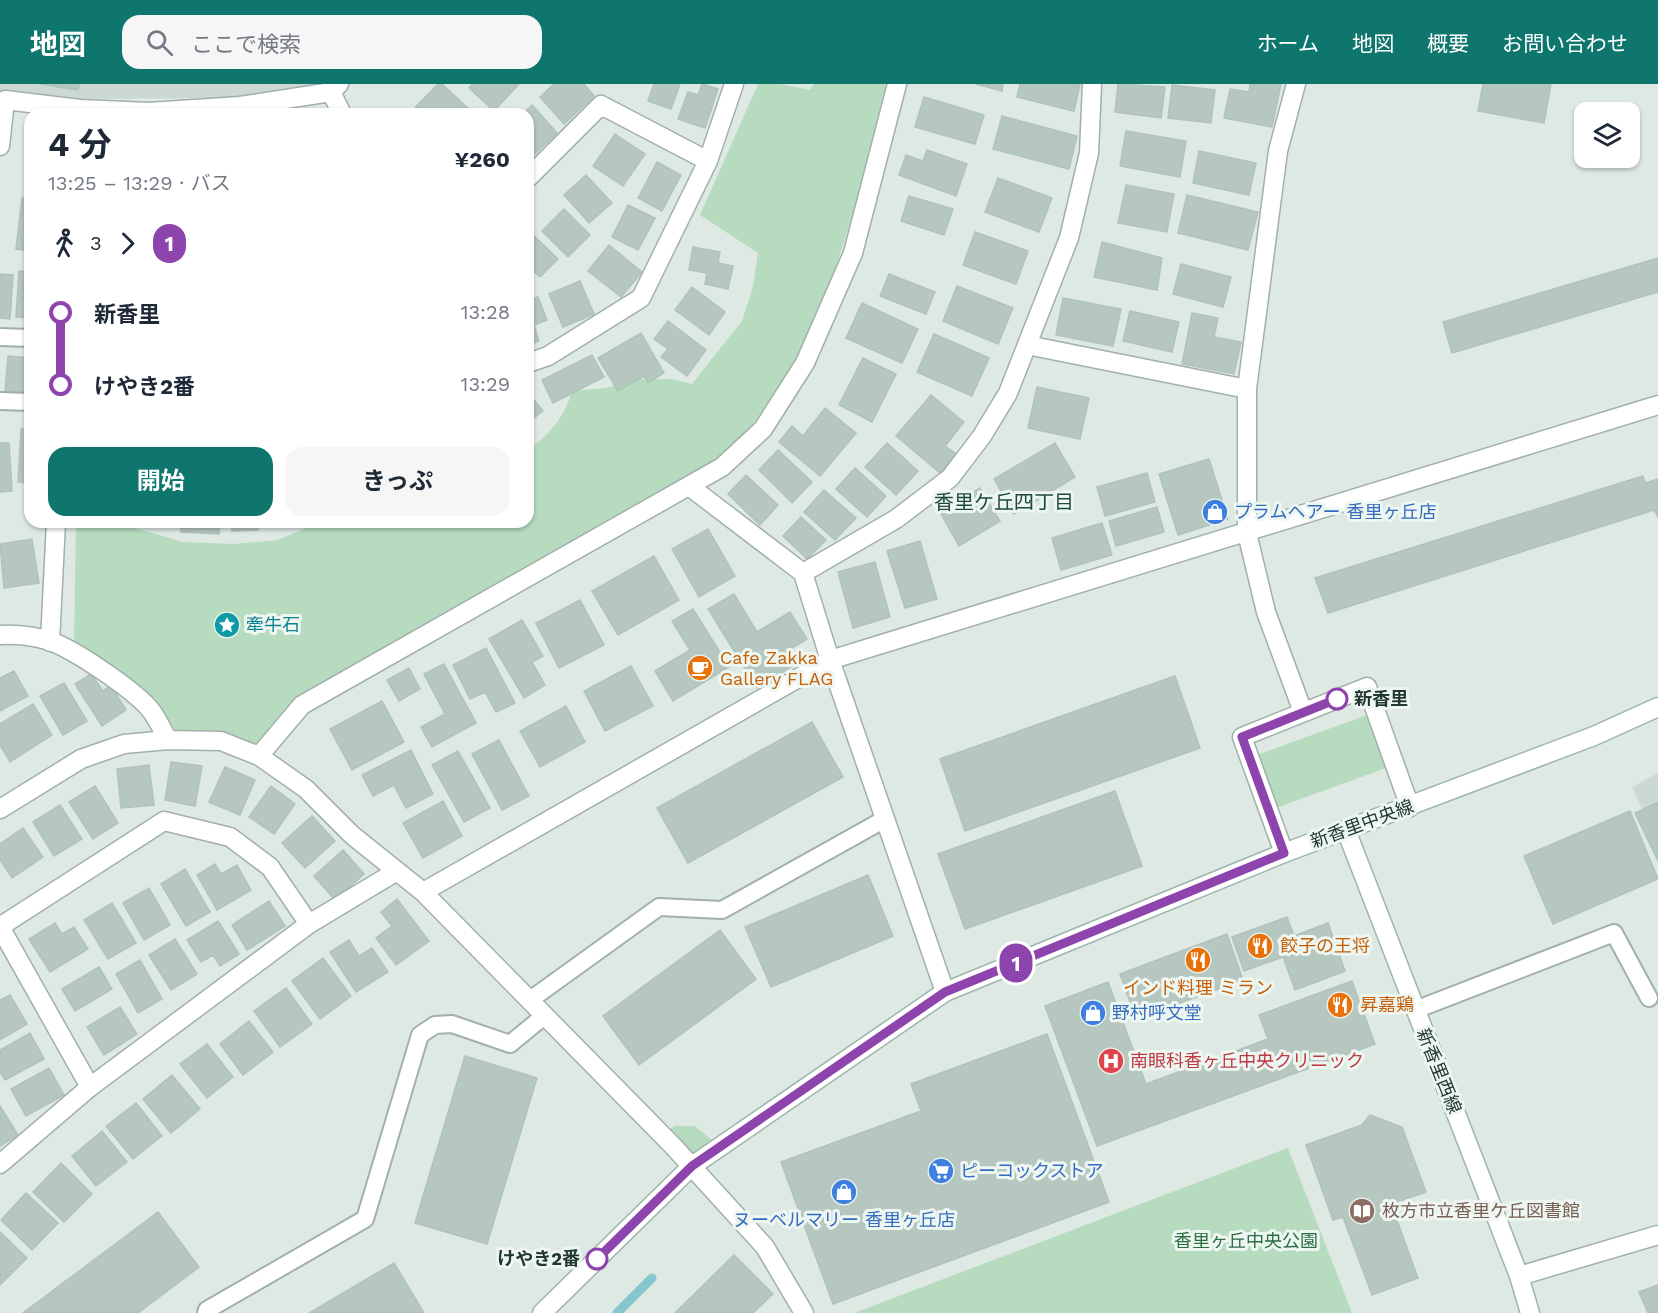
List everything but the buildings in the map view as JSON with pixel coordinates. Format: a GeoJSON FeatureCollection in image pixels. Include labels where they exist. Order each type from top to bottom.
{"type":"FeatureCollection","features":[{"type":"Feature","properties":{"kind":"street"},"geometry":{"type":"LineString","coordinates":[[534,361],[548,356],[641,298],[708,161],[734,84]]}},
{"type":"Feature","properties":{"kind":"street"},"geometry":{"type":"LineString","coordinates":[[259,756],[302,705],[722,467],[763,429],[805,363],[853,253],[897,84]]}},
{"type":"Feature","properties":{"kind":"street"},"geometry":{"type":"LineString","coordinates":[[803,573],[896,519],[950,478],[982,436],[1008,393],[1069,238],[1089,153],[1092,84]]}},
{"type":"Feature","properties":{"kind":"street"},"geometry":{"type":"LineString","coordinates":[[1296,84],[1278,151],[1247,389],[1247,533],[1266,612],[1303,712]]}},
{"type":"Feature","properties":{"kind":"street"},"geometry":{"type":"LineString","coordinates":[[210,108],[240,106],[335,88],[340,108]]}},
{"type":"Feature","properties":{"kind":"street"},"geometry":{"type":"LineString","coordinates":[[0,146],[5,100],[60,108]]}},
{"type":"Feature","properties":{"kind":"street"},"geometry":{"type":"LineString","coordinates":[[534,171],[601,105],[708,161]]}},
{"type":"Feature","properties":{"kind":"street"},"geometry":{"type":"LineString","coordinates":[[1027,345],[1247,389]]}},
{"type":"Feature","properties":{"kind":"street"},"geometry":{"type":"LineString","coordinates":[[423,892],[830,660],[1658,405]]}},
{"type":"Feature","properties":{"kind":"street"},"geometry":{"type":"LineString","coordinates":[[690,486],[803,573],[830,660],[945,992]]}},
{"type":"Feature","properties":{"kind":"street"},"geometry":{"type":"LineString","coordinates":[[51,642],[56,528]]}},
{"type":"Feature","properties":{"kind":"street"},"geometry":{"type":"LineString","coordinates":[[0,635],[14,634],[51,642],[114,680],[149,709],[168,740]]}},
{"type":"Feature","properties":{"kind":"street"},"geometry":{"type":"LineString","coordinates":[[1284,853],[1242,737],[1367,687],[1410,807]]}},
{"type":"Feature","properties":{"kind":"street","name":"新香里中央線"},"geometry":{"type":"LineString","coordinates":[[542,1313],[692,1166],[945,992],[1284,853],[1594,736],[1658,707]]}},
{"type":"Feature","properties":{"kind":"street"},"geometry":{"type":"LineString","coordinates":[[0,809],[81,759],[124,744],[168,740],[221,741],[259,756],[306,789],[352,835],[423,892],[530,1000],[692,1166],[765,1247],[804,1313]]}},
{"type":"Feature","properties":{"kind":"street"},"geometry":{"type":"LineString","coordinates":[[90,1087],[1,926],[164,821],[230,837],[270,867],[309,924]]}},
{"type":"Feature","properties":{"kind":"street","name":"新香里西線"},"geometry":{"type":"LineString","coordinates":[[1346,830],[1519,1276],[1530,1313]]}},
{"type":"Feature","properties":{"kind":"street"},"geometry":{"type":"LineString","coordinates":[[0,1164],[90,1087],[309,924],[397,871]]}},
{"type":"Feature","properties":{"kind":"street"},"geometry":{"type":"LineString","coordinates":[[1519,1276],[1658,1235]]}},
{"type":"Feature","properties":{"kind":"lane"},"geometry":{"type":"LineString","coordinates":[[0,337],[24,338]]}},
{"type":"Feature","properties":{"kind":"lane"},"geometry":{"type":"LineString","coordinates":[[0,401],[24,402]]}},
{"type":"Feature","properties":{"kind":"lane"},"geometry":{"type":"LineString","coordinates":[[530,1000],[658,906],[722,910],[885,819]]}},
{"type":"Feature","properties":{"kind":"lane"},"geometry":{"type":"LineString","coordinates":[[1415,1010],[1614,933],[1649,998]]}},
{"type":"Feature","properties":{"kind":"lane"},"geometry":{"type":"LineString","coordinates":[[206,1313],[365,1219],[420,1035],[435,1025],[452,1024],[510,1044],[544,1016]]}},
{"type":"Feature","properties":{"kind":"shaded area"},"geometry":{"type":"Polygon","coordinates":[[[0,84],[328,84],[240,98],[74,99],[0,92],[0,84]]]}},
{"type":"Feature","properties":{"kind":"shaded area"},"geometry":{"type":"Polygon","coordinates":[[[1658,773],[1658,842],[1632,787],[1658,773]]]}},
{"type":"Feature","properties":{"kind":"green space"},"geometry":{"type":"Polygon","coordinates":[[[758,84],[780,84],[810,90],[814,84],[886,84],[852,216],[838,260],[803,344],[781,383],[751,426],[716,459],[295,697],[256,744],[223,731],[175,730],[157,702],[120,672],[74,645],[76,528],[135,528],[183,542],[234,544],[278,540],[307,528],[534,528],[534,445],[556,424],[566,408],[572,391],[606,388],[638,379],[671,379],[692,384],[742,321],[753,287],[758,253],[700,215],[758,84]]]}},
{"type":"Feature","properties":{"kind":"green space"},"geometry":{"type":"Polygon","coordinates":[[[1367,715],[1386,768],[1276,808],[1257,755],[1367,715]]]}},
{"type":"Feature","properties":{"kind":"green space"},"geometry":{"type":"Polygon","coordinates":[[[675,1126],[695,1126],[720,1147],[692,1166],[661,1134],[675,1126]]]}},
{"type":"Feature","properties":{"kind":"green space","name":"香里ヶ丘中央公園"},"geometry":{"type":"Polygon","coordinates":[[[1288,1148],[1352,1313],[854,1313],[1288,1148]]]}},
{"type":"Feature","properties":{"kind":"waterway"},"geometry":{"type":"LineString","coordinates":[[617,1313],[652,1278]]}},
{"type":"Feature","properties":{"kind":"bus line","name":"1"},"geometry":{"type":"LineString","coordinates":[[597,1259],[692,1166],[945,992],[1284,853],[1242,737],[1337,699]]}},
{"type":"Feature","properties":{"kind":"place","name":"プラムヘアー 香里ヶ丘店"},"geometry":{"type":"Point","coordinates":[1215,512]}},
{"type":"Feature","properties":{"kind":"place","name":"牽牛石"},"geometry":{"type":"Point","coordinates":[227,625]}},
{"type":"Feature","properties":{"kind":"place","name":"Cafe Zakka Gallery FLAG"},"geometry":{"type":"Point","coordinates":[700,668]}},
{"type":"Feature","properties":{"kind":"place","name":"新香里"},"geometry":{"type":"Point","coordinates":[1337,699]}},
{"type":"Feature","properties":{"kind":"place","name":"餃子の王将"},"geometry":{"type":"Point","coordinates":[1260,946]}},
{"type":"Feature","properties":{"kind":"place","name":"インド料理 ミラン"},"geometry":{"type":"Point","coordinates":[1198,960]}},
{"type":"Feature","properties":{"kind":"place","name":"昇嘉鶏"},"geometry":{"type":"Point","coordinates":[1340,1005]}},
{"type":"Feature","properties":{"kind":"place","name":"野村呼文堂"},"geometry":{"type":"Point","coordinates":[1093,1013]}},
{"type":"Feature","properties":{"kind":"place","name":"南眼科香ヶ丘中央クリニック"},"geometry":{"type":"Point","coordinates":[1111,1061]}},
{"type":"Feature","properties":{"kind":"place","name":"ピーコックストア"},"geometry":{"type":"Point","coordinates":[941,1171]}},
{"type":"Feature","properties":{"kind":"place","name":"ヌーベルマリー 香里ヶ丘店"},"geometry":{"type":"Point","coordinates":[844,1192]}},
{"type":"Feature","properties":{"kind":"place","name":"枚方市立香里ケ丘図書館"},"geometry":{"type":"Point","coordinates":[1362,1211]}},
{"type":"Feature","properties":{"kind":"place","name":"けやき2番"},"geometry":{"type":"Point","coordinates":[597,1259]}},
{"type":"Feature","properties":{"kind":"district","name":"香里ケ丘四丁目"},"geometry":{"type":"Point","coordinates":[1004,502]}}]}
